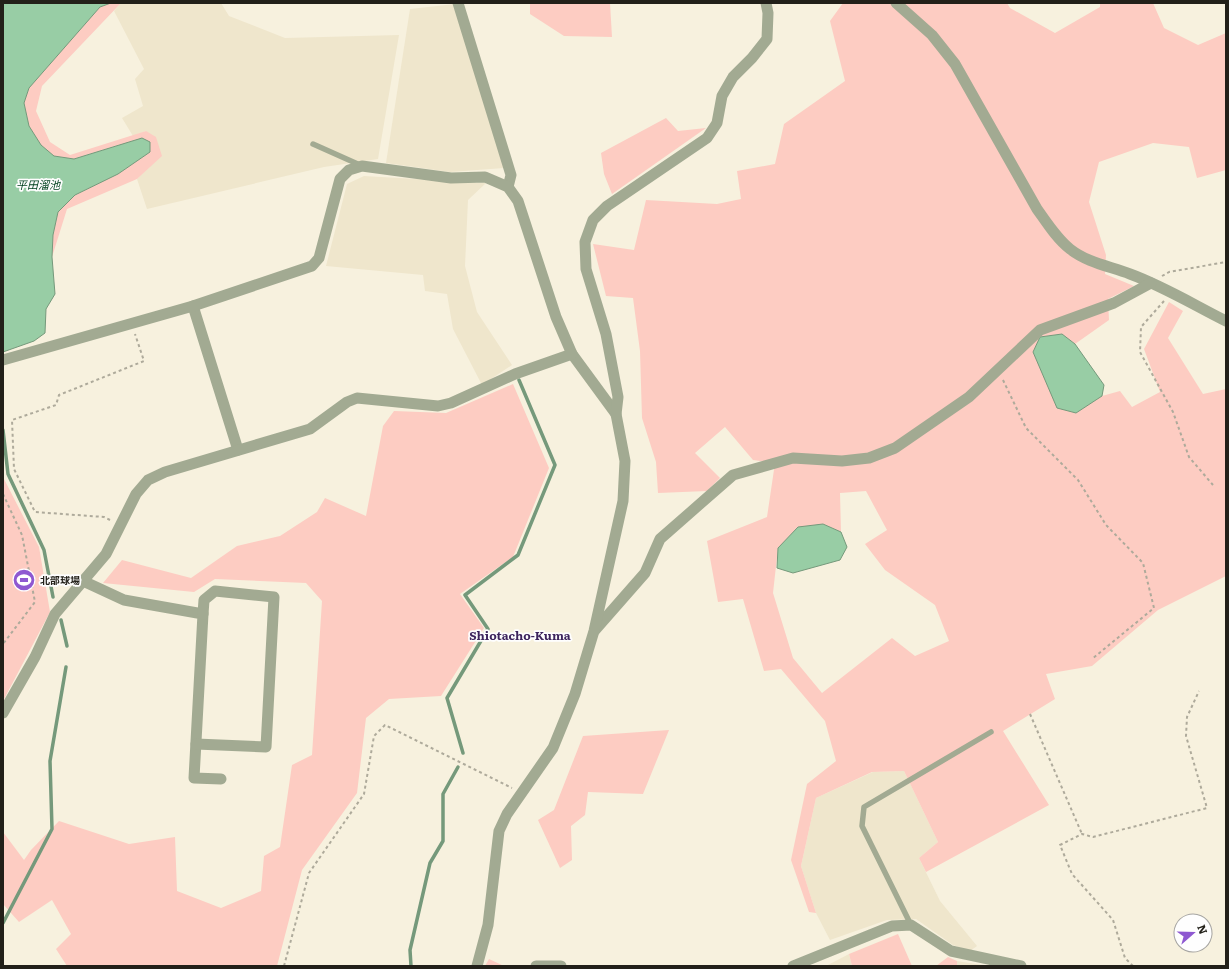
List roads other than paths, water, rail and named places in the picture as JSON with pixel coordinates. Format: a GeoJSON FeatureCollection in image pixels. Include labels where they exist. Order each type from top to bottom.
{"type":"FeatureCollection","features":[{"type":"Feature","properties":{"kind":"street"},"geometry":{"type":"LineString","coordinates":[[458,3],[511,175],[508,188]]}},
{"type":"Feature","properties":{"kind":"street"},"geometry":{"type":"LineString","coordinates":[[477,966],[488,925],[499,831],[507,814],[553,748],[575,694],[594,631],[623,501],[625,461],[616,414],[618,397],[617,390],[606,334],[586,269],[584,242],[593,220],[607,206],[707,138],[717,123],[722,96],[733,78],[752,58],[767,38],[768,13],[766,3]]}},
{"type":"Feature","properties":{"kind":"street"},"geometry":{"type":"LineString","coordinates":[[896,3],[932,36],[955,64],[1037,210],[1053,232],[1070,249],[1096,264],[1130,274],[1151,283],[1226,321]]}},
{"type":"Feature","properties":{"kind":"street"},"geometry":{"type":"LineString","coordinates":[[3,360],[193,306],[312,266],[319,258],[340,179],[349,170],[362,166],[450,178],[485,177],[508,188],[518,201],[556,317],[572,354],[616,414]]}},
{"type":"Feature","properties":{"kind":"street"},"geometry":{"type":"LineString","coordinates":[[594,631],[645,573],[660,539],[733,475],[793,458],[842,461],[869,458],[895,448],[969,397],[1040,330],[1114,303],[1151,283]]}},
{"type":"Feature","properties":{"kind":"street"},"geometry":{"type":"LineString","coordinates":[[193,306],[238,450]]}},
{"type":"Feature","properties":{"kind":"street"},"geometry":{"type":"LineString","coordinates":[[3,713],[35,658],[55,614],[106,554],[136,494],[148,480],[165,472],[310,429],[347,402],[357,398],[438,406],[451,403],[515,374],[572,354]]}},
{"type":"Feature","properties":{"kind":"street"},"geometry":{"type":"LineString","coordinates":[[83,581],[124,600],[203,614]]}},
{"type":"Feature","properties":{"kind":"street"},"geometry":{"type":"LineString","coordinates":[[196,744],[266,747],[274,597],[215,591],[204,600],[194,778],[221,780]]}},
{"type":"Feature","properties":{"kind":"street"},"geometry":{"type":"LineString","coordinates":[[793,966],[892,926],[911,925],[951,951],[1021,966]]}},
{"type":"Feature","properties":{"kind":"street"},"geometry":{"type":"LineString","coordinates":[[536,966],[561,966]]}},
{"type":"Feature","properties":{"kind":"lane"},"geometry":{"type":"LineString","coordinates":[[313,144],[362,166]]}},
{"type":"Feature","properties":{"kind":"lane"},"geometry":{"type":"LineString","coordinates":[[911,925],[862,826],[864,807],[991,732]]}},
{"type":"Feature","properties":{"kind":"water","name":"平田溜池"},"geometry":{"type":"Polygon","coordinates":[[[3,3],[111,3],[100,7],[29,88],[24,103],[29,126],[41,145],[54,156],[74,159],[142,138],[150,142],[150,152],[118,174],[75,195],[58,212],[53,235],[52,257],[55,294],[46,309],[45,333],[34,341],[3,352],[3,3]]]}},
{"type":"Feature","properties":{"kind":"water"},"geometry":{"type":"Polygon","coordinates":[[[1062,334],[1075,344],[1104,385],[1102,396],[1076,413],[1057,408],[1033,352],[1040,337],[1062,334]]]}},
{"type":"Feature","properties":{"kind":"water"},"geometry":{"type":"Polygon","coordinates":[[[823,524],[841,532],[847,547],[840,560],[793,573],[777,568],[778,548],[798,527],[823,524]]]}},
{"type":"Feature","properties":{"kind":"waterway"},"geometry":{"type":"LineString","coordinates":[[463,753],[447,698],[488,629],[465,595],[518,555],[555,465],[519,380]]}},
{"type":"Feature","properties":{"kind":"waterway"},"geometry":{"type":"LineString","coordinates":[[3,430],[8,474],[44,550],[53,597]]}},
{"type":"Feature","properties":{"kind":"waterway"},"geometry":{"type":"LineString","coordinates":[[61,620],[67,646]]}},
{"type":"Feature","properties":{"kind":"waterway"},"geometry":{"type":"LineString","coordinates":[[3,923],[52,829],[50,761],[66,667]]}},
{"type":"Feature","properties":{"kind":"waterway"},"geometry":{"type":"LineString","coordinates":[[411,966],[410,950],[430,863],[443,841],[443,794],[458,767]]}},
{"type":"Feature","properties":{"kind":"place","name":"北部球場"},"geometry":{"type":"Point","coordinates":[24,580]}},
{"type":"Feature","properties":{"kind":"district","name":"Shiotacho-Kuma"},"geometry":{"type":"Point","coordinates":[520,636]}}]}
